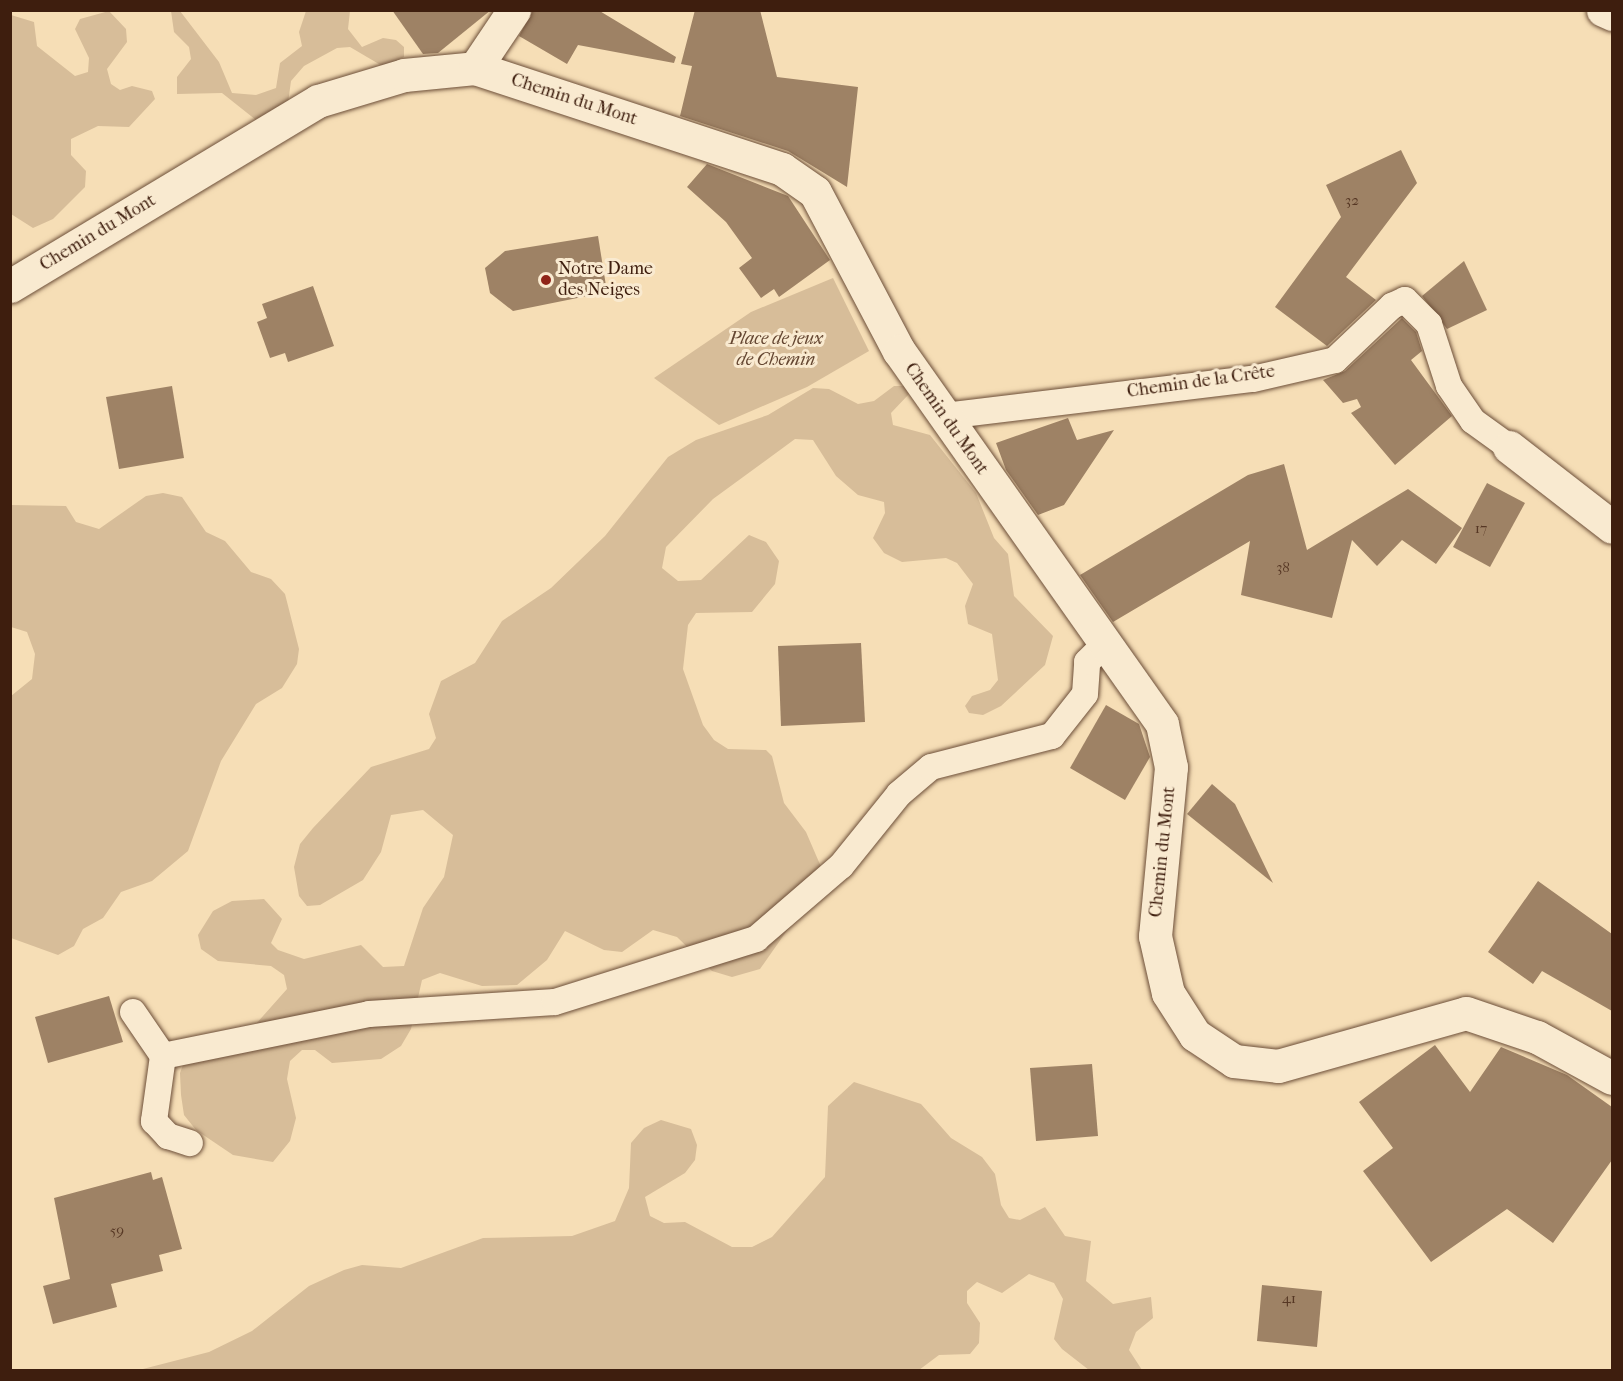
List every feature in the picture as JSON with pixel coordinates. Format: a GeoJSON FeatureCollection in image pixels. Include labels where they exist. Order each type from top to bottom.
{"type":"FeatureCollection","features":[{"type":"Feature","properties":{"kind":"street"},"geometry":{"type":"LineString","coordinates":[[475,68],[514,10]]}},
{"type":"Feature","properties":{"kind":"street"},"geometry":{"type":"LineString","coordinates":[[1603,10],[1612,14]]}},
{"type":"Feature","properties":{"kind":"street","name":"Chemin du Mont"},"geometry":{"type":"LineString","coordinates":[[10,286],[269,135],[318,101],[390,77],[475,68],[800,178],[835,224],[899,351],[1167,734],[1171,767],[1156,907],[1159,965],[1177,1013],[1210,1048],[1252,1066],[1278,1066],[1449,1013],[1466,1013],[1537,1037],[1612,1078]]}},
{"type":"Feature","properties":{"kind":"street","name":"Chemin de la Crête"},"geometry":{"type":"LineString","coordinates":[[1509,447],[1612,527]]}},
{"type":"Feature","properties":{"kind":"lane","name":"Chemin de la Crête"},"geometry":{"type":"LineString","coordinates":[[945,416],[1253,379],[1335,360],[1392,306],[1405,300],[1429,324],[1449,386],[1473,421],[1509,447]]}},
{"type":"Feature","properties":{"kind":"lane"},"geometry":{"type":"LineString","coordinates":[[163,1056],[369,1014],[555,1002],[756,939],[841,866],[898,794],[931,766],[1052,736],[1085,694],[1087,662],[1105,644]]}},
{"type":"Feature","properties":{"kind":"lane"},"geometry":{"type":"LineString","coordinates":[[132,1012],[163,1056],[154,1121],[168,1136],[190,1143]]}},
{"type":"Feature","properties":{"kind":"green space"},"geometry":{"type":"Polygon","coordinates":[[[109,11],[126,29],[127,42],[107,69],[111,84],[120,90],[132,86],[152,91],[155,99],[129,127],[98,126],[71,139],[71,155],[86,171],[85,187],[53,219],[33,228],[11,214],[11,15],[34,22],[37,46],[75,76],[88,72],[89,58],[75,29],[80,19],[109,11]]]}},
{"type":"Feature","properties":{"kind":"green space"},"geometry":{"type":"Polygon","coordinates":[[[171,11],[180,11],[219,62],[232,93],[256,95],[276,88],[280,63],[302,46],[299,32],[306,11],[350,11],[348,29],[362,47],[383,38],[396,40],[404,47],[404,57],[384,67],[350,47],[337,48],[304,66],[291,81],[288,103],[261,124],[222,93],[177,94],[177,77],[191,59],[189,47],[174,32],[171,11]]]}},
{"type":"Feature","properties":{"kind":"green space","name":"Place de jeux de Chemin"},"geometry":{"type":"Polygon","coordinates":[[[833,278],[869,351],[807,387],[719,425],[654,378],[751,312],[833,278]]]}},
{"type":"Feature","properties":{"kind":"green space"},"geometry":{"type":"Polygon","coordinates":[[[894,386],[904,386],[909,394],[891,413],[893,425],[930,435],[976,493],[994,538],[1008,554],[1014,596],[1053,636],[1045,665],[1001,706],[983,715],[969,713],[965,706],[972,696],[990,690],[998,680],[992,634],[968,624],[965,606],[973,584],[957,563],[946,558],[902,562],[884,553],[873,538],[885,513],[884,502],[858,495],[836,476],[813,440],[795,439],[713,499],[666,547],[662,568],[678,581],[701,580],[749,535],[766,542],[779,561],[775,584],[752,612],[696,613],[688,625],[683,669],[703,725],[714,740],[728,749],[766,750],[772,756],[784,803],[806,832],[825,876],[760,969],[732,977],[712,971],[677,937],[653,930],[622,952],[604,950],[565,931],[547,960],[517,985],[482,986],[440,973],[422,980],[411,1029],[401,1046],[381,1059],[332,1063],[315,1050],[302,1050],[290,1061],[287,1079],[296,1118],[290,1141],[273,1162],[233,1155],[196,1130],[184,1115],[181,1095],[180,1073],[188,1051],[255,1025],[287,989],[284,975],[271,966],[218,961],[201,949],[198,935],[213,911],[232,901],[264,899],[282,919],[271,943],[278,950],[304,959],[361,945],[383,967],[404,966],[423,908],[444,877],[453,835],[423,810],[391,815],[381,852],[363,880],[320,905],[307,906],[299,896],[294,867],[300,844],[313,828],[371,767],[429,749],[436,738],[429,714],[441,681],[475,663],[502,621],[551,588],[605,536],[668,457],[696,440],[768,415],[813,388],[829,389],[858,404],[874,401],[894,386]]]}},
{"type":"Feature","properties":{"kind":"green space"},"geometry":{"type":"Polygon","coordinates":[[[163,493],[182,497],[206,532],[225,541],[251,572],[271,579],[285,594],[299,649],[297,664],[282,688],[256,704],[221,761],[188,851],[152,881],[121,892],[103,918],[83,929],[74,946],[58,955],[11,938],[11,696],[32,679],[35,654],[27,632],[11,627],[11,505],[66,506],[76,522],[99,529],[146,496],[163,493]]]}},
{"type":"Feature","properties":{"kind":"green space"},"geometry":{"type":"Polygon","coordinates":[[[854,1082],[921,1104],[951,1138],[982,1157],[995,1174],[1001,1205],[1009,1218],[1020,1220],[1045,1207],[1065,1236],[1091,1241],[1086,1281],[1113,1304],[1151,1297],[1153,1318],[1136,1332],[1129,1350],[1142,1370],[1089,1370],[1062,1349],[1054,1339],[1063,1299],[1054,1283],[1029,1274],[1002,1293],[977,1282],[967,1291],[967,1303],[980,1323],[979,1343],[970,1354],[939,1355],[919,1370],[139,1370],[209,1352],[252,1331],[309,1286],[344,1270],[362,1265],[401,1268],[483,1238],[572,1236],[615,1221],[629,1188],[631,1143],[644,1128],[661,1120],[691,1129],[697,1145],[695,1160],[685,1173],[645,1197],[650,1216],[664,1223],[685,1222],[732,1247],[752,1247],[772,1237],[825,1177],[828,1106],[854,1082]]]}},
{"type":"Feature","properties":{"kind":"building"},"geometry":{"type":"Polygon","coordinates":[[[392,10],[491,10],[438,53],[423,54],[392,10]]]}},
{"type":"Feature","properties":{"kind":"building"},"geometry":{"type":"Polygon","coordinates":[[[533,10],[598,10],[676,57],[674,63],[578,45],[567,64],[519,36],[533,10]]]}},
{"type":"Feature","properties":{"kind":"building"},"geometry":{"type":"Polygon","coordinates":[[[695,10],[760,10],[777,77],[858,87],[847,187],[788,151],[680,116],[692,66],[681,64],[695,10]]]}},
{"type":"Feature","properties":{"kind":"building"},"geometry":{"type":"Polygon","coordinates":[[[1401,150],[1417,183],[1346,277],[1376,300],[1327,346],[1275,307],[1341,217],[1326,185],[1401,150]]]}},
{"type":"Feature","properties":{"kind":"building"},"geometry":{"type":"Polygon","coordinates":[[[707,164],[788,196],[830,260],[779,297],[774,289],[761,298],[739,268],[752,258],[726,222],[687,187],[707,164]]]}},
{"type":"Feature","properties":{"kind":"building","name":"Notre Dame des Neiges"},"geometry":{"type":"Polygon","coordinates":[[[598,236],[607,292],[513,311],[490,293],[485,268],[505,251],[598,236]]]}},
{"type":"Feature","properties":{"kind":"building"},"geometry":{"type":"Polygon","coordinates":[[[1464,261],[1487,310],[1447,329],[1422,296],[1464,261]]]}},
{"type":"Feature","properties":{"kind":"building"},"geometry":{"type":"Polygon","coordinates":[[[313,286],[334,346],[288,362],[285,353],[270,358],[257,322],[267,318],[262,304],[313,286]]]}},
{"type":"Feature","properties":{"kind":"building"},"geometry":{"type":"Polygon","coordinates":[[[1402,318],[1416,332],[1422,351],[1411,360],[1452,416],[1395,465],[1351,413],[1361,407],[1357,399],[1343,403],[1323,380],[1345,371],[1402,318]]]}},
{"type":"Feature","properties":{"kind":"building"},"geometry":{"type":"Polygon","coordinates":[[[172,386],[184,458],[119,469],[106,397],[172,386]]]}},
{"type":"Feature","properties":{"kind":"building"},"geometry":{"type":"Polygon","coordinates":[[[1068,418],[1077,440],[1114,430],[1064,505],[1038,515],[1006,470],[996,443],[1068,418]]]}},
{"type":"Feature","properties":{"kind":"building"},"geometry":{"type":"Polygon","coordinates":[[[1284,464],[1307,550],[1408,489],[1462,528],[1436,564],[1402,540],[1377,566],[1352,540],[1332,618],[1241,595],[1250,541],[1113,622],[1080,575],[1248,475],[1284,464]]]}},
{"type":"Feature","properties":{"kind":"building"},"geometry":{"type":"Polygon","coordinates":[[[1487,483],[1525,503],[1490,567],[1453,547],[1487,483]]]}},
{"type":"Feature","properties":{"kind":"building"},"geometry":{"type":"Polygon","coordinates":[[[861,643],[865,722],[781,726],[778,646],[861,643]]]}},
{"type":"Feature","properties":{"kind":"building"},"geometry":{"type":"Polygon","coordinates":[[[1106,705],[1139,724],[1150,757],[1125,800],[1070,768],[1106,705]]]}},
{"type":"Feature","properties":{"kind":"building"},"geometry":{"type":"Polygon","coordinates":[[[1212,784],[1235,804],[1273,883],[1187,814],[1212,784]]]}},
{"type":"Feature","properties":{"kind":"building"},"geometry":{"type":"Polygon","coordinates":[[[1538,881],[1612,934],[1612,1011],[1542,971],[1533,984],[1488,952],[1538,881]]]}},
{"type":"Feature","properties":{"kind":"building"},"geometry":{"type":"Polygon","coordinates":[[[109,996],[123,1042],[48,1063],[35,1017],[109,996]]]}},
{"type":"Feature","properties":{"kind":"building"},"geometry":{"type":"Polygon","coordinates":[[[1435,1045],[1470,1092],[1501,1047],[1567,1075],[1612,1107],[1612,1160],[1553,1243],[1507,1209],[1431,1262],[1363,1171],[1393,1148],[1359,1102],[1435,1045]]]}},
{"type":"Feature","properties":{"kind":"building"},"geometry":{"type":"Polygon","coordinates":[[[1092,1064],[1098,1136],[1036,1141],[1030,1068],[1092,1064]]]}},
{"type":"Feature","properties":{"kind":"building"},"geometry":{"type":"Polygon","coordinates":[[[151,1172],[153,1180],[162,1177],[182,1249],[159,1255],[163,1271],[111,1284],[117,1307],[53,1324],[43,1286],[70,1279],[54,1198],[151,1172]]]}},
{"type":"Feature","properties":{"kind":"building"},"geometry":{"type":"Polygon","coordinates":[[[1262,1285],[1322,1291],[1317,1347],[1257,1341],[1262,1285]]]}},
{"type":"Feature","properties":{"kind":"place","name":"Notre Dame des Neiges"},"geometry":{"type":"Point","coordinates":[546,280]}}]}
